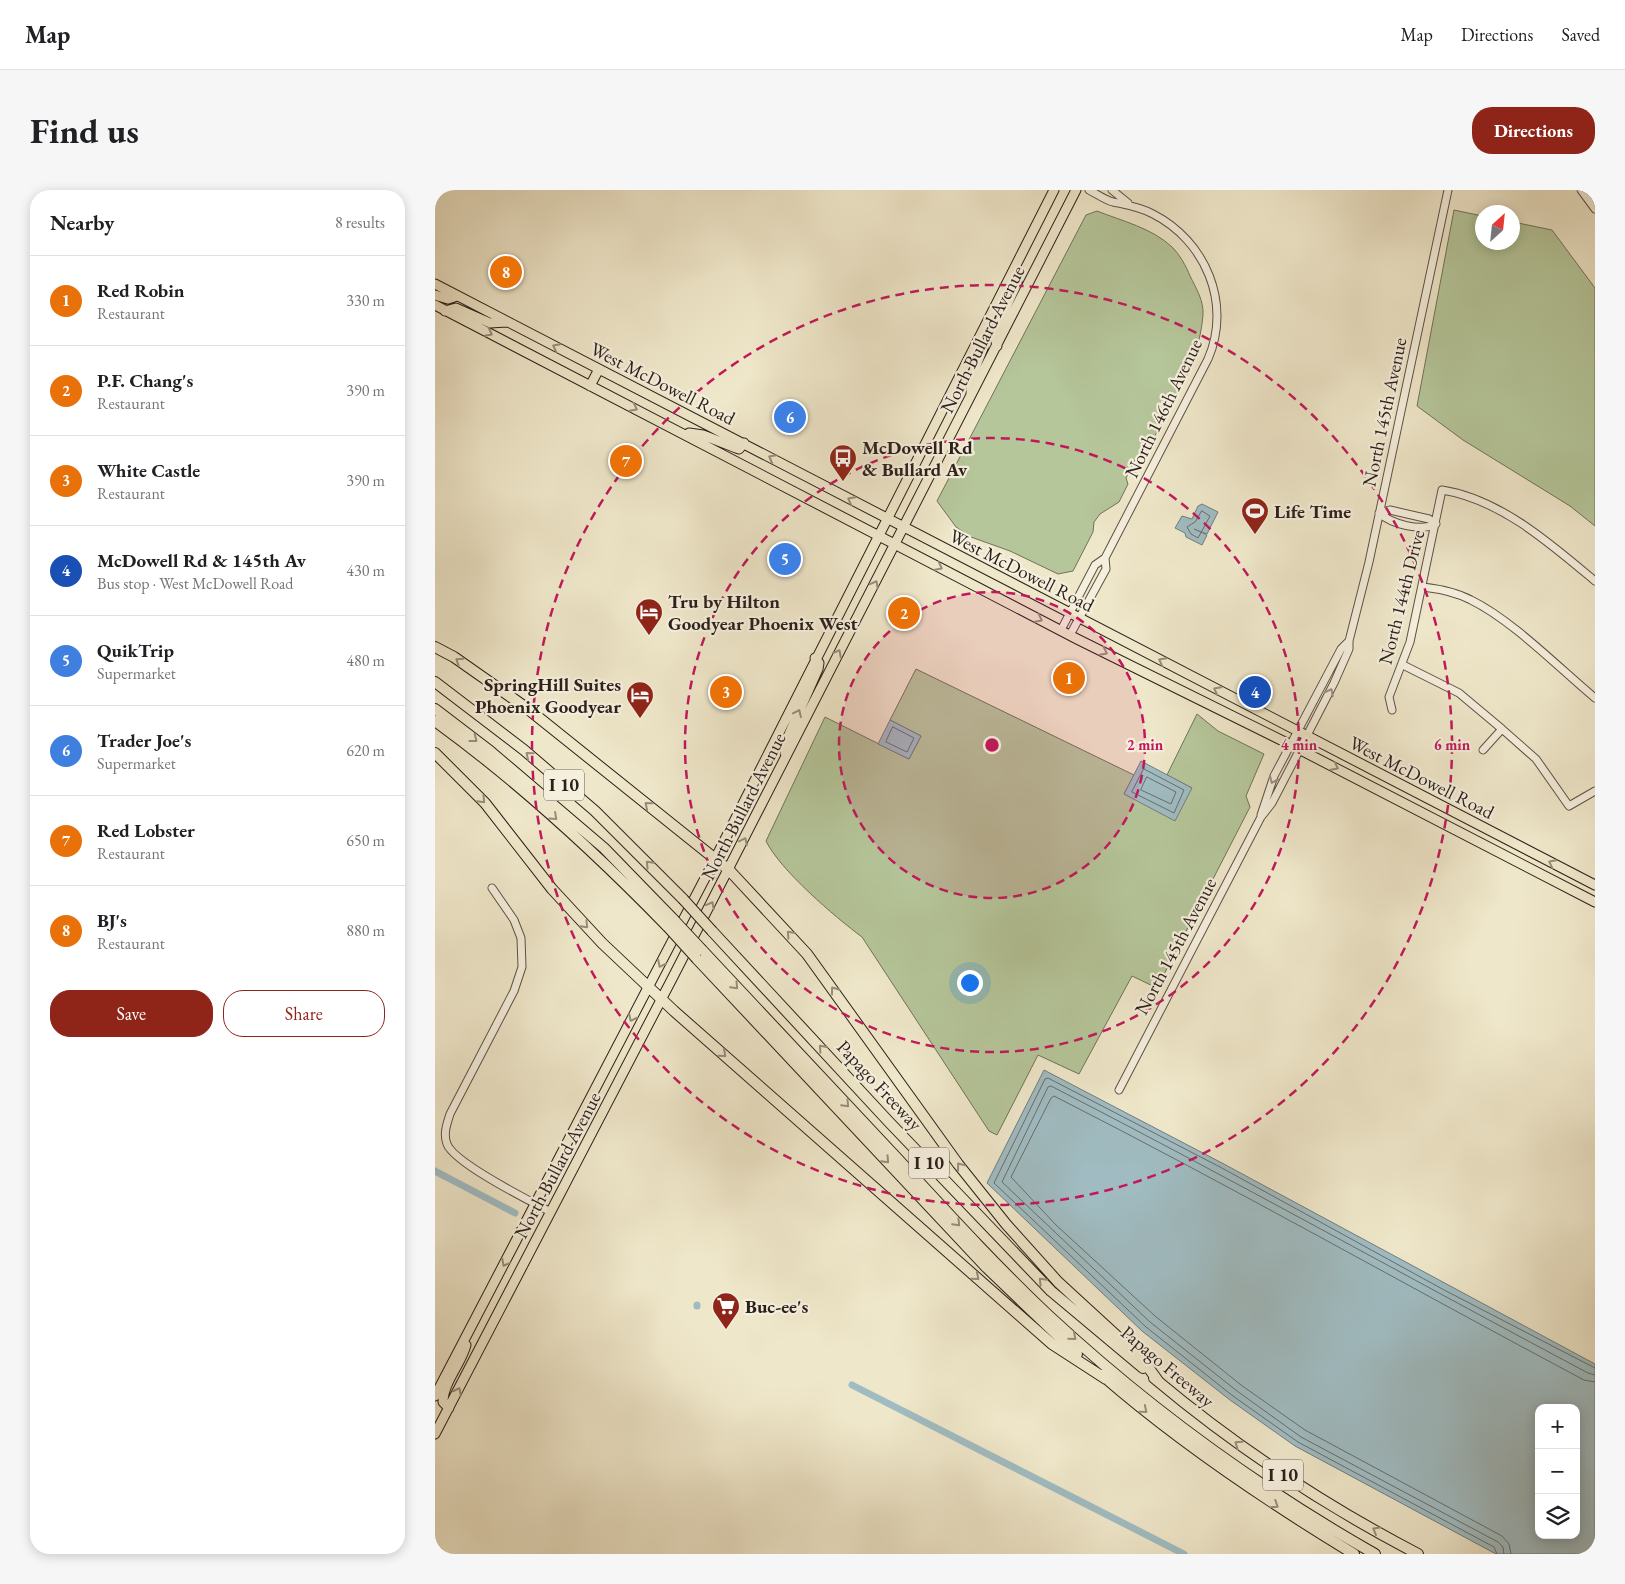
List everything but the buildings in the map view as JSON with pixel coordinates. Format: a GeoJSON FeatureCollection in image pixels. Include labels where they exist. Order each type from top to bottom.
{"type":"FeatureCollection","features":[{"type":"Feature","properties":{"kind":"highway"},"geometry":{"type":"LineString","coordinates":[[435,647],[474,671],[528,709],[729,870],[807,954],[958,1164],[1006,1224],[1058,1282],[1143,1360],[1158,1381]]}},
{"type":"Feature","properties":{"kind":"highway","name":"Papago Freeway"},"geometry":{"type":"LineString","coordinates":[[435,682],[524,750],[595,811],[683,899],[889,1122],[1051,1291],[1211,1425],[1282,1475],[1418,1554]]}},
{"type":"Feature","properties":{"kind":"highway"},"geometry":{"type":"LineString","coordinates":[[435,709],[490,751],[604,848],[671,923]]}},
{"type":"Feature","properties":{"kind":"highway","name":"I 10"},"geometry":{"type":"LineString","coordinates":[[435,721],[539,803],[671,923],[987,1268],[1042,1322],[1106,1379],[1160,1423],[1223,1470],[1354,1554]]}},
{"type":"Feature","properties":{"kind":"highway"},"geometry":{"type":"LineString","coordinates":[[435,753],[485,803],[552,889],[580,921],[661,1000],[1052,1344],[1106,1379]]}},
{"type":"Feature","properties":{"kind":"highway"},"geometry":{"type":"LineString","coordinates":[[700,954],[957,1223],[1047,1314],[1114,1373],[1209,1448],[1286,1500],[1375,1554]]}},
{"type":"Feature","properties":{"kind":"main road","name":"North Bullard Avenue"},"geometry":{"type":"LineString","coordinates":[[435,1396],[649,987],[1054,190]]}},
{"type":"Feature","properties":{"kind":"main road","name":"North Bullard Avenue"},"geometry":{"type":"LineString","coordinates":[[435,1434],[729,870],[1076,190]]}},
{"type":"Feature","properties":{"kind":"main road"},"geometry":{"type":"LineString","coordinates":[[997,346],[994,332],[1017,283],[1015,268]]}},
{"type":"Feature","properties":{"kind":"main road","name":"West McDowell Road"},"geometry":{"type":"LineString","coordinates":[[435,284],[1595,885]]}},
{"type":"Feature","properties":{"kind":"main road"},"geometry":{"type":"LineString","coordinates":[[435,295],[448,299],[457,296]]}},
{"type":"Feature","properties":{"kind":"main road","name":"West McDowell Road"},"geometry":{"type":"LineString","coordinates":[[435,305],[1070,635],[1300,749],[1595,902]]}},
{"type":"Feature","properties":{"kind":"main road"},"geometry":{"type":"LineString","coordinates":[[445,311],[456,308],[490,323],[507,322]]}},
{"type":"Feature","properties":{"kind":"main road"},"geometry":{"type":"LineString","coordinates":[[971,396],[971,378],[983,348],[982,343],[978,340]]}},
{"type":"Feature","properties":{"kind":"main road"},"geometry":{"type":"LineString","coordinates":[[590,386],[599,369]]}},
{"type":"Feature","properties":{"kind":"main road"},"geometry":{"type":"LineString","coordinates":[[681,432],[703,435],[739,449],[744,443]]}},
{"type":"Feature","properties":{"kind":"main road"},"geometry":{"type":"LineString","coordinates":[[785,759],[786,741],[818,669],[819,663],[815,658]]}},
{"type":"Feature","properties":{"kind":"main road"},"geometry":{"type":"LineString","coordinates":[[449,1408],[443,1402],[444,1394],[463,1356],[469,1331]]}},
{"type":"Feature","properties":{"kind":"street"},"geometry":{"type":"LineString","coordinates":[[1089,190],[1112,202],[1129,204]]}},
{"type":"Feature","properties":{"kind":"street"},"geometry":{"type":"LineString","coordinates":[[1112,190],[1129,204]]}},
{"type":"Feature","properties":{"kind":"street","name":"North 145th Avenue"},"geometry":{"type":"LineString","coordinates":[[1119,1090],[1261,817],[1272,803],[1307,736],[1349,649],[1349,641],[1379,513],[1448,190]]}},
{"type":"Feature","properties":{"kind":"street"},"geometry":{"type":"LineString","coordinates":[[1581,190],[1595,209]]}},
{"type":"Feature","properties":{"kind":"street","name":"North 146th Avenue"},"geometry":{"type":"LineString","coordinates":[[1061,630],[1095,565],[1105,558],[1213,347],[1217,330],[1217,303],[1206,266],[1191,243],[1171,225],[1151,212],[1129,204]]}},
{"type":"Feature","properties":{"kind":"street","name":"North 144th Drive"},"geometry":{"type":"LineString","coordinates":[[1392,710],[1389,697],[1403,665],[1423,587],[1442,490],[1464,494],[1496,508],[1543,540],[1595,581]]}},
{"type":"Feature","properties":{"kind":"street"},"geometry":{"type":"LineString","coordinates":[[1394,511],[1429,518],[1436,524],[1428,528],[1388,521],[1379,513],[1394,511]]}},
{"type":"Feature","properties":{"kind":"street","name":"North 146th Avenue"},"geometry":{"type":"LineString","coordinates":[[1070,635],[1106,569],[1105,558]]}},
{"type":"Feature","properties":{"kind":"street"},"geometry":{"type":"LineString","coordinates":[[1423,587],[1448,591],[1472,600],[1521,635],[1595,698]]}},
{"type":"Feature","properties":{"kind":"street","name":"North 145th Avenue"},"geometry":{"type":"LineString","coordinates":[[1261,817],[1269,789],[1291,745],[1341,649],[1349,641]]}},
{"type":"Feature","properties":{"kind":"street"},"geometry":{"type":"LineString","coordinates":[[1403,665],[1459,693],[1502,729],[1536,760],[1569,806],[1595,791]]}},
{"type":"Feature","properties":{"kind":"street"},"geometry":{"type":"LineString","coordinates":[[1483,750],[1502,729]]}},
{"type":"Feature","properties":{"kind":"street"},"geometry":{"type":"LineString","coordinates":[[492,888],[509,912],[521,938],[522,967],[514,991],[450,1114],[445,1130],[446,1143],[451,1152],[504,1188],[551,1212]]}},
{"type":"Feature","properties":{"kind":"green space"},"geometry":{"type":"Polygon","coordinates":[[[1454,210],[1475,214],[1475,250],[1520,250],[1520,223],[1552,230],[1595,288],[1595,526],[1570,506],[1463,440],[1417,406],[1454,210]]]}},
{"type":"Feature","properties":{"kind":"green space"},"geometry":{"type":"Polygon","coordinates":[[[1097,211],[1146,230],[1172,247],[1183,261],[1197,290],[1201,300],[1203,315],[1195,352],[1181,388],[1144,455],[1135,460],[1126,478],[1128,484],[1119,502],[1100,514],[1094,522],[1093,532],[1073,571],[1058,574],[1010,551],[971,537],[956,527],[937,501],[1086,215],[1097,211]]]}},
{"type":"Feature","properties":{"kind":"green space"},"geometry":{"type":"Polygon","coordinates":[[[916,669],[1134,775],[1124,794],[1192,788],[1167,775],[1197,714],[1218,731],[1264,754],[1246,796],[1250,807],[1157,988],[1132,976],[1079,1074],[1038,1055],[997,1135],[989,1131],[862,937],[795,879],[773,853],[766,841],[825,717],[909,759],[921,736],[890,720],[916,669]]]}},
{"type":"Feature","properties":{"kind":"water"},"geometry":{"type":"Polygon","coordinates":[[[1202,504],[1218,512],[1207,534],[1194,529],[1207,535],[1202,545],[1186,537],[1185,533],[1175,528],[1182,516],[1192,519],[1198,506],[1202,504]]]}},
{"type":"Feature","properties":{"kind":"water"},"geometry":{"type":"Polygon","coordinates":[[[890,720],[921,736],[909,759],[878,744],[890,720]]]}},
{"type":"Feature","properties":{"kind":"water"},"geometry":{"type":"Polygon","coordinates":[[[1141,761],[1192,788],[1175,821],[1124,794],[1141,761]]]}},
{"type":"Feature","properties":{"kind":"water"},"geometry":{"type":"Polygon","coordinates":[[[1044,1070],[1222,1163],[1595,1364],[1595,1554],[1496,1554],[1295,1446],[1230,1400],[1142,1331],[987,1183],[1044,1070]]]}},
{"type":"Feature","properties":{"kind":"waterway"},"geometry":{"type":"LineString","coordinates":[[435,1171],[515,1213]]}},
{"type":"Feature","properties":{"kind":"waterway"},"geometry":{"type":"LineString","coordinates":[[852,1385],[1184,1554]]}},
{"type":"Feature","properties":{"kind":"place","name":"BJ's"},"geometry":{"type":"Point","coordinates":[506,272]}},
{"type":"Feature","properties":{"kind":"place","name":"Trader Joe's"},"geometry":{"type":"Point","coordinates":[790,417]}},
{"type":"Feature","properties":{"kind":"place","name":"Red Lobster"},"geometry":{"type":"Point","coordinates":[626,461]}},
{"type":"Feature","properties":{"kind":"place","name":"McDowell Rd & Bullard Av"},"geometry":{"type":"Point","coordinates":[843,482]}},
{"type":"Feature","properties":{"kind":"place","name":"Life Time"},"geometry":{"type":"Point","coordinates":[1255,535]}},
{"type":"Feature","properties":{"kind":"place","name":"QuikTrip"},"geometry":{"type":"Point","coordinates":[785,559]}},
{"type":"Feature","properties":{"kind":"place","name":"P.F. Chang's"},"geometry":{"type":"Point","coordinates":[904,613]}},
{"type":"Feature","properties":{"kind":"place","name":"Tru by Hilton Goodyear Phoenix West"},"geometry":{"type":"Point","coordinates":[649,636]}},
{"type":"Feature","properties":{"kind":"place","name":"Red Robin"},"geometry":{"type":"Point","coordinates":[1069,678]}},
{"type":"Feature","properties":{"kind":"place","name":"White Castle"},"geometry":{"type":"Point","coordinates":[726,692]}},
{"type":"Feature","properties":{"kind":"place","name":"McDowell Rd & 145th Av"},"geometry":{"type":"Point","coordinates":[1255,692]}},
{"type":"Feature","properties":{"kind":"place","name":"SpringHill Suites Phoenix Goodyear"},"geometry":{"type":"Point","coordinates":[640,719]}},
{"type":"Feature","properties":{"kind":"place","name":"Buc-ee's"},"geometry":{"type":"Point","coordinates":[726,1330]}}]}
